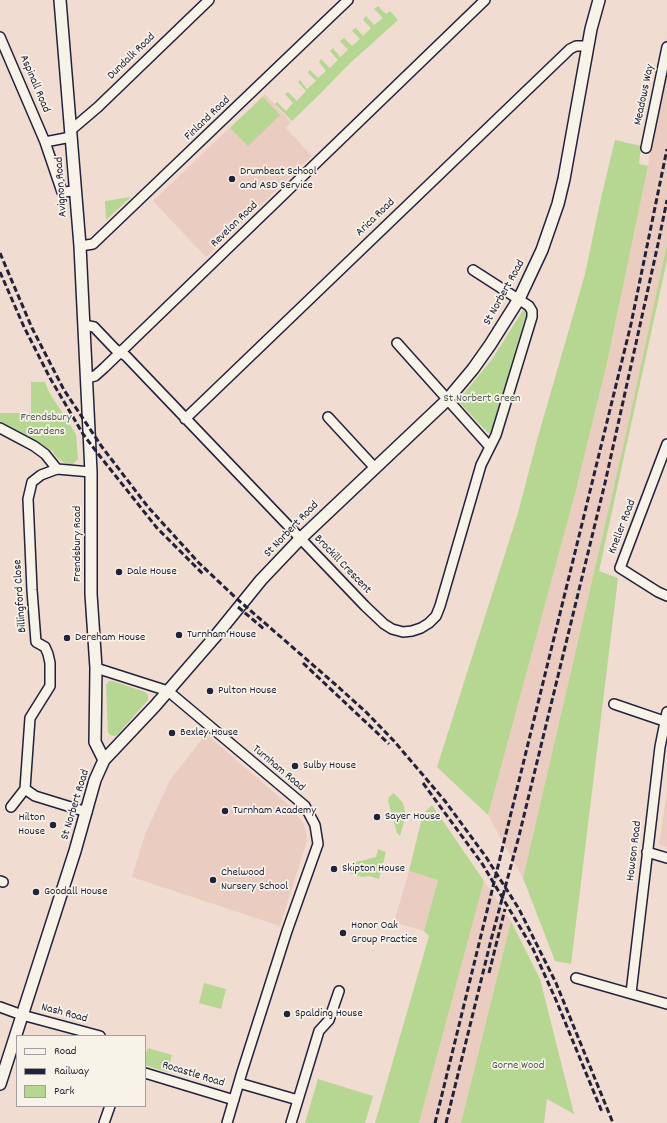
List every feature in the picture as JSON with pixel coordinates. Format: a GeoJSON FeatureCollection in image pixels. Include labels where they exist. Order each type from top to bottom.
{"type":"FeatureCollection","features":[{"type":"Feature","properties":{"kind":"street","name":"Avignon Road"},"geometry":{"type":"LineString","coordinates":[[60,0],[80,246],[84,325]]}},
{"type":"Feature","properties":{"kind":"street","name":"Dundalk Road"},"geometry":{"type":"LineString","coordinates":[[71,133],[209,0]]}},
{"type":"Feature","properties":{"kind":"street","name":"Finland Road"},"geometry":{"type":"LineString","coordinates":[[80,246],[93,244],[348,0]]}},
{"type":"Feature","properties":{"kind":"street","name":"Revelon Road"},"geometry":{"type":"LineString","coordinates":[[86,378],[95,376],[485,0]]}},
{"type":"Feature","properties":{"kind":"street","name":"St Norbert Road"},"geometry":{"type":"LineString","coordinates":[[0,1084],[76,851],[95,780],[104,760],[168,691],[211,642],[261,580],[300,539],[447,400],[481,357],[519,299],[544,244],[558,204],[564,179],[588,46],[595,13],[600,0]]}},
{"type":"Feature","properties":{"kind":"street","name":"Aspinall Road"},"geometry":{"type":"LineString","coordinates":[[0,37],[45,142],[62,192],[75,191]]}},
{"type":"Feature","properties":{"kind":"street","name":"Arica Road"},"geometry":{"type":"LineString","coordinates":[[185,418],[570,48],[576,46],[588,46]]}},
{"type":"Feature","properties":{"kind":"street","name":"Meadows Way"},"geometry":{"type":"LineString","coordinates":[[646,148],[667,47]]}},
{"type":"Feature","properties":{"kind":"street"},"geometry":{"type":"LineString","coordinates":[[45,142],[71,133]]}},
{"type":"Feature","properties":{"kind":"street"},"geometry":{"type":"LineString","coordinates":[[397,344],[490,447],[496,436],[532,316],[532,311],[529,306],[519,299],[473,270]]}},
{"type":"Feature","properties":{"kind":"street"},"geometry":{"type":"LineString","coordinates":[[84,325],[94,327],[115,349],[120,352]]}},
{"type":"Feature","properties":{"kind":"street","name":"Frendsbury Road"},"geometry":{"type":"LineString","coordinates":[[84,325],[91,472],[92,594],[96,668],[95,742],[104,760]]}},
{"type":"Feature","properties":{"kind":"street","name":"Brockill Crescent"},"geometry":{"type":"LineString","coordinates":[[120,352],[126,356],[300,539],[384,624],[392,629],[403,632],[412,632],[421,628],[436,616],[481,465],[490,447]]}},
{"type":"Feature","properties":{"kind":"street"},"geometry":{"type":"LineString","coordinates":[[328,417],[375,468]]}},
{"type":"Feature","properties":{"kind":"street"},"geometry":{"type":"LineString","coordinates":[[1,431],[34,446],[45,454],[57,469]]}},
{"type":"Feature","properties":{"kind":"street","name":"Kneller Road"},"geometry":{"type":"LineString","coordinates":[[667,444],[620,568],[667,596]]}},
{"type":"Feature","properties":{"kind":"street","name":"Billingford Close"},"geometry":{"type":"LineString","coordinates":[[25,788],[30,718],[50,686],[50,663],[48,654],[45,647],[36,642],[28,498],[32,482],[41,475],[57,469],[91,472]]}},
{"type":"Feature","properties":{"kind":"street","name":"Turnham Road"},"geometry":{"type":"LineString","coordinates":[[96,668],[168,691],[304,806],[315,825],[318,844],[287,931],[227,1123]]}},
{"type":"Feature","properties":{"kind":"street"},"geometry":{"type":"LineString","coordinates":[[614,704],[666,718]]}},
{"type":"Feature","properties":{"kind":"street","name":"Howson Road"},"geometry":{"type":"LineString","coordinates":[[631,993],[660,747],[666,718]]}},
{"type":"Feature","properties":{"kind":"street"},"geometry":{"type":"LineString","coordinates":[[11,807],[25,788],[35,796],[87,812]]}},
{"type":"Feature","properties":{"kind":"street"},"geometry":{"type":"LineString","coordinates":[[647,852],[667,858]]}},
{"type":"Feature","properties":{"kind":"street"},"geometry":{"type":"LineString","coordinates":[[576,978],[667,1004]]}},
{"type":"Feature","properties":{"kind":"street"},"geometry":{"type":"LineString","coordinates":[[291,1123],[319,1031],[329,1020],[339,991]]}},
{"type":"Feature","properties":{"kind":"street","name":"Nash Road"},"geometry":{"type":"LineString","coordinates":[[0,1007],[22,1015],[96,1035]]}},
{"type":"Feature","properties":{"kind":"street","name":"Rocastle Road"},"geometry":{"type":"LineString","coordinates":[[146,1073],[234,1100]]}},
{"type":"Feature","properties":{"kind":"street"},"geometry":{"type":"LineString","coordinates":[[239,1083],[298,1100]]}},
{"type":"Feature","properties":{"kind":"street"},"geometry":{"type":"LineString","coordinates":[[104,1123],[110,1107]]}},
{"type":"Feature","properties":{"kind":"shaded area"},"geometry":{"type":"Polygon","coordinates":[[[667,37],[667,244],[626,434],[523,878],[488,815],[575,494],[607,363],[648,166],[667,37]]]}},
{"type":"Feature","properties":{"kind":"shaded area","name":"Drumbeat School and ASD Service"},"geometry":{"type":"Polygon","coordinates":[[[265,94],[291,122],[286,128],[312,156],[206,257],[153,201],[265,94]]]}},
{"type":"Feature","properties":{"kind":"shaded area","name":"Turnham Academy"},"geometry":{"type":"Polygon","coordinates":[[[206,734],[290,806],[303,823],[307,840],[280,926],[132,877],[145,834],[170,780],[206,734]]]}},
{"type":"Feature","properties":{"kind":"shaded area"},"geometry":{"type":"Polygon","coordinates":[[[667,792],[667,847],[659,844],[667,792]]]}},
{"type":"Feature","properties":{"kind":"shaded area"},"geometry":{"type":"Polygon","coordinates":[[[409,871],[438,880],[424,931],[394,922],[409,871]]]}},
{"type":"Feature","properties":{"kind":"shaded area"},"geometry":{"type":"Polygon","coordinates":[[[484,881],[511,921],[461,1123],[419,1123],[484,881]]]}},
{"type":"Feature","properties":{"kind":"green space"},"geometry":{"type":"Polygon","coordinates":[[[378,6],[386,14],[390,11],[398,20],[347,66],[292,121],[275,104],[277,102],[286,111],[293,103],[285,94],[288,92],[297,101],[306,91],[298,82],[300,80],[307,89],[316,81],[308,73],[310,70],[318,78],[326,71],[319,62],[321,59],[330,68],[338,60],[330,51],[333,48],[340,57],[348,50],[340,41],[344,38],[352,46],[360,39],[352,31],[354,29],[356,28],[363,36],[371,28],[363,20],[366,16],[374,25],[383,18],[374,9],[378,6]]]}},
{"type":"Feature","properties":{"kind":"green space"},"geometry":{"type":"Polygon","coordinates":[[[263,97],[280,115],[248,146],[230,128],[263,97]]]}},
{"type":"Feature","properties":{"kind":"green space"},"geometry":{"type":"Polygon","coordinates":[[[615,140],[641,146],[639,164],[648,166],[607,363],[575,494],[488,815],[437,767],[518,513],[537,440],[585,274],[615,140]]]}},
{"type":"Feature","properties":{"kind":"green space"},"geometry":{"type":"Polygon","coordinates":[[[131,197],[106,220],[105,201],[131,197]]]}},
{"type":"Feature","properties":{"kind":"green space"},"geometry":{"type":"Polygon","coordinates":[[[667,244],[667,260],[599,571],[618,578],[571,964],[555,961],[523,878],[626,434],[667,244]]]}},
{"type":"Feature","properties":{"kind":"green space","name":"St Norbert Green"},"geometry":{"type":"Polygon","coordinates":[[[525,307],[529,317],[525,318],[491,432],[488,433],[458,401],[493,358],[525,307]]]}},
{"type":"Feature","properties":{"kind":"green space","name":"Frendsbury Gardens"},"geometry":{"type":"Polygon","coordinates":[[[31,382],[45,382],[49,392],[76,434],[78,459],[73,464],[67,464],[58,459],[52,451],[0,421],[0,413],[31,413],[31,382]]]}},
{"type":"Feature","properties":{"kind":"green space"},"geometry":{"type":"Polygon","coordinates":[[[109,681],[145,692],[148,695],[148,700],[117,735],[114,736],[110,735],[108,732],[106,685],[109,681]]]}},
{"type":"Feature","properties":{"kind":"green space"},"geometry":{"type":"Polygon","coordinates":[[[394,793],[403,803],[405,812],[400,836],[397,833],[388,801],[389,797],[394,793]]]}},
{"type":"Feature","properties":{"kind":"green space"},"geometry":{"type":"Polygon","coordinates":[[[432,805],[484,881],[419,1123],[375,1123],[429,936],[424,931],[438,880],[409,871],[423,814],[432,805]]]}},
{"type":"Feature","properties":{"kind":"green space"},"geometry":{"type":"Polygon","coordinates":[[[378,849],[386,852],[379,879],[369,876],[362,877],[349,873],[352,863],[376,857],[378,849]]]}},
{"type":"Feature","properties":{"kind":"green space","name":"Gorne Wood"},"geometry":{"type":"Polygon","coordinates":[[[511,921],[540,979],[574,1114],[547,1099],[544,1123],[461,1123],[511,921]]]}},
{"type":"Feature","properties":{"kind":"green space"},"geometry":{"type":"Polygon","coordinates":[[[204,983],[226,989],[221,1009],[199,1003],[204,983]]]}},
{"type":"Feature","properties":{"kind":"green space"},"geometry":{"type":"Polygon","coordinates":[[[148,1048],[172,1055],[167,1072],[146,1065],[146,1053],[148,1048]]]}},
{"type":"Feature","properties":{"kind":"green space"},"geometry":{"type":"Polygon","coordinates":[[[318,1079],[373,1096],[365,1123],[305,1123],[318,1079]]]}},
{"type":"Feature","properties":{"kind":"railway"},"geometry":{"type":"LineString","coordinates":[[435,1123],[631,324],[667,149]]}},
{"type":"Feature","properties":{"kind":"railway"},"geometry":{"type":"LineString","coordinates":[[446,1123],[491,940],[519,836],[605,483],[667,200]]}},
{"type":"Feature","properties":{"kind":"railway"},"geometry":{"type":"LineString","coordinates":[[0,253],[32,328],[64,390],[102,447],[148,507],[199,563],[236,598],[365,711],[394,741],[445,801],[486,857],[519,909],[556,983],[613,1123]]}},
{"type":"Feature","properties":{"kind":"railway"},"geometry":{"type":"LineString","coordinates":[[0,272],[24,327],[50,378],[83,434],[157,528],[203,574]]}},
{"type":"Feature","properties":{"kind":"railway"},"geometry":{"type":"LineString","coordinates":[[238,607],[264,629]]}},
{"type":"Feature","properties":{"kind":"railway"},"geometry":{"type":"LineString","coordinates":[[303,663],[389,744]]}},
{"type":"Feature","properties":{"kind":"railway"},"geometry":{"type":"LineString","coordinates":[[423,783],[483,865],[533,949],[556,1000],[602,1112]]}},
{"type":"Feature","properties":{"kind":"railway"},"geometry":{"type":"LineString","coordinates":[[489,973],[505,909]]}},
{"type":"Feature","properties":{"kind":"place","name":"Drumbeat School and ASD Service"},"geometry":{"type":"Point","coordinates":[232,179]}},
{"type":"Feature","properties":{"kind":"place","name":"Dale House"},"geometry":{"type":"Point","coordinates":[119,572]}},
{"type":"Feature","properties":{"kind":"place","name":"Turnham House"},"geometry":{"type":"Point","coordinates":[179,635]}},
{"type":"Feature","properties":{"kind":"place","name":"Dereham House"},"geometry":{"type":"Point","coordinates":[67,638]}},
{"type":"Feature","properties":{"kind":"place","name":"Pulton House"},"geometry":{"type":"Point","coordinates":[210,691]}},
{"type":"Feature","properties":{"kind":"place","name":"Bexley House"},"geometry":{"type":"Point","coordinates":[172,733]}},
{"type":"Feature","properties":{"kind":"place","name":"Sulby House"},"geometry":{"type":"Point","coordinates":[295,766]}},
{"type":"Feature","properties":{"kind":"place","name":"Turnham Academy"},"geometry":{"type":"Point","coordinates":[225,811]}},
{"type":"Feature","properties":{"kind":"place","name":"Sayer House"},"geometry":{"type":"Point","coordinates":[377,817]}},
{"type":"Feature","properties":{"kind":"place","name":"Hilton House"},"geometry":{"type":"Point","coordinates":[53,825]}},
{"type":"Feature","properties":{"kind":"place","name":"Skipton House"},"geometry":{"type":"Point","coordinates":[334,869]}},
{"type":"Feature","properties":{"kind":"place","name":"Chelwood Nursery School"},"geometry":{"type":"Point","coordinates":[213,880]}},
{"type":"Feature","properties":{"kind":"place","name":"Goodall House"},"geometry":{"type":"Point","coordinates":[36,892]}},
{"type":"Feature","properties":{"kind":"place","name":"Honor Oak Group Practice"},"geometry":{"type":"Point","coordinates":[343,933]}},
{"type":"Feature","properties":{"kind":"place","name":"Spalding House"},"geometry":{"type":"Point","coordinates":[287,1014]}}]}
